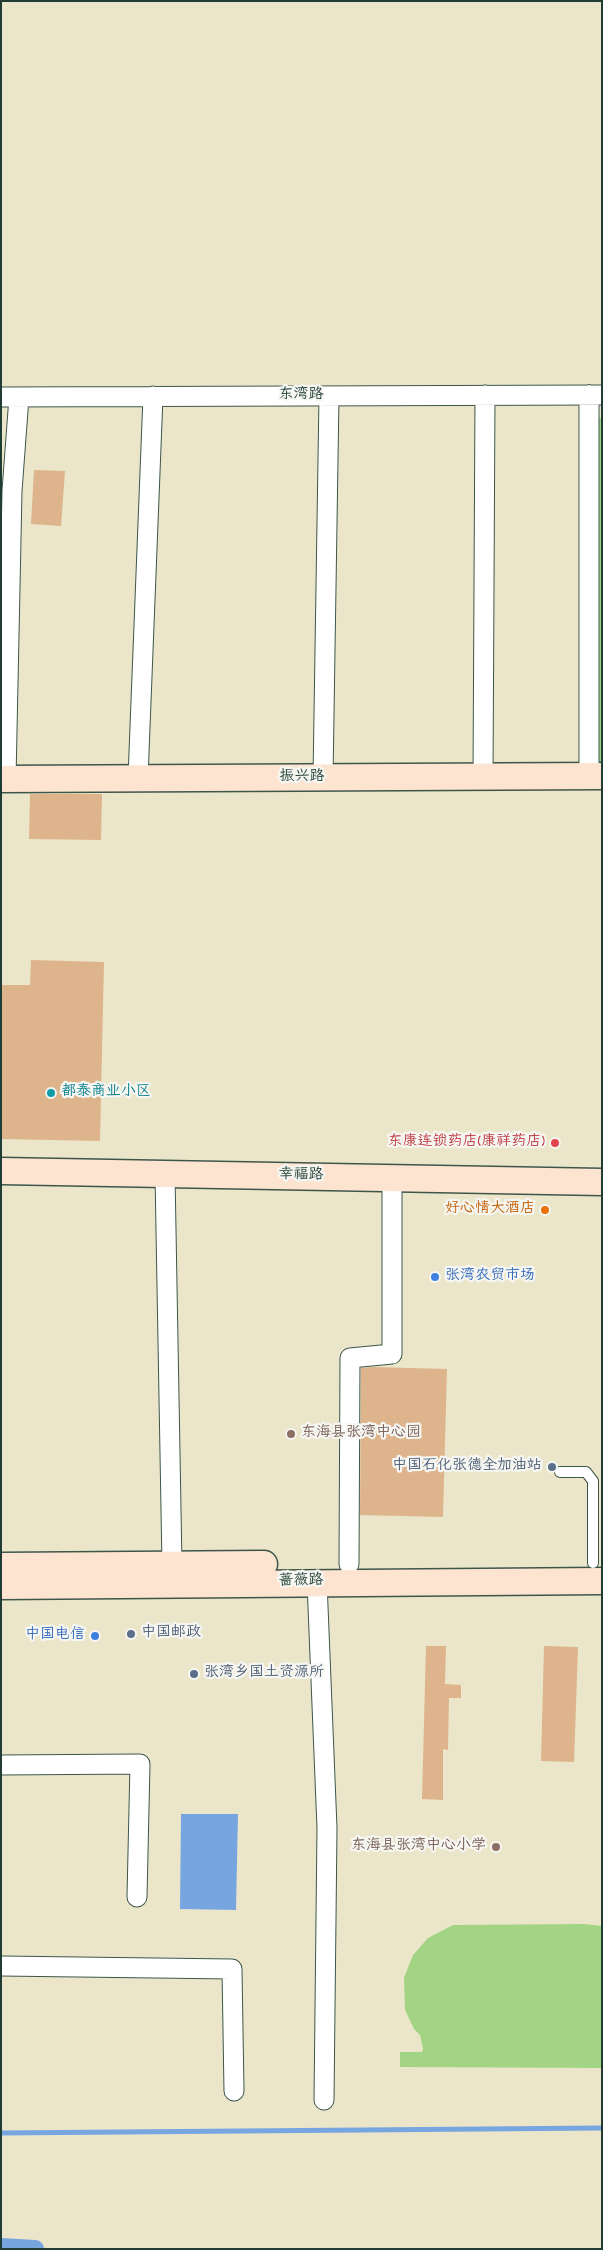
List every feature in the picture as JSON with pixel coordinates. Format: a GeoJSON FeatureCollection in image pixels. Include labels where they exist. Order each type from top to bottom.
{"type":"FeatureCollection","features":[{"type":"Feature","properties":{"kind":"main road","name":"振兴路"},"geometry":{"type":"LineString","coordinates":[[3,779],[595,776]]}},
{"type":"Feature","properties":{"kind":"main road","name":"幸福路"},"geometry":{"type":"LineString","coordinates":[[1,1171],[602,1182]]}},
{"type":"Feature","properties":{"kind":"main road","name":"蔷薇路"},"geometry":{"type":"LineString","coordinates":[[1,1566],[349,1564],[599,1569]]}},
{"type":"Feature","properties":{"kind":"main road","name":"蔷薇路"},"geometry":{"type":"LineString","coordinates":[[1,1586],[317,1582],[599,1569]]}},
{"type":"Feature","properties":{"kind":"street"},"geometry":{"type":"LineString","coordinates":[[483,777],[486,395]]}},
{"type":"Feature","properties":{"kind":"street","name":"东湾路"},"geometry":{"type":"LineString","coordinates":[[10,397],[595,395]]}},
{"type":"Feature","properties":{"kind":"street"},"geometry":{"type":"LineString","coordinates":[[595,395],[595,776]]}},
{"type":"Feature","properties":{"kind":"street"},"geometry":{"type":"LineString","coordinates":[[138,778],[153,396]]}},
{"type":"Feature","properties":{"kind":"street"},"geometry":{"type":"LineString","coordinates":[[323,778],[329,396]]}},
{"type":"Feature","properties":{"kind":"street"},"geometry":{"type":"LineString","coordinates":[[3,779],[12,491],[10,397]]}},
{"type":"Feature","properties":{"kind":"street"},"geometry":{"type":"LineString","coordinates":[[165,1174],[172,1565]]}},
{"type":"Feature","properties":{"kind":"street"},"geometry":{"type":"LineString","coordinates":[[349,1564],[350,1358],[392,1354],[392,1178]]}},
{"type":"Feature","properties":{"kind":"street"},"geometry":{"type":"LineString","coordinates":[[317,1582],[327,1828],[324,2100]]}},
{"type":"Feature","properties":{"kind":"street"},"geometry":{"type":"LineString","coordinates":[[1,1765],[140,1764],[137,1897]]}},
{"type":"Feature","properties":{"kind":"street"},"geometry":{"type":"LineString","coordinates":[[1,1966],[232,1969],[234,2091]]}},
{"type":"Feature","properties":{"kind":"lane"},"geometry":{"type":"LineString","coordinates":[[560,1472],[586,1472],[593,1481],[599,1569]]}},
{"type":"Feature","properties":{"kind":"green space"},"geometry":{"type":"Polygon","coordinates":[[[599,418],[602,418],[602,762],[594,762],[599,418]]]}},
{"type":"Feature","properties":{"kind":"green space"},"geometry":{"type":"Polygon","coordinates":[[[584,1924],[602,1926],[602,2068],[400,2067],[400,2052],[422,2052],[423,2049],[420,2035],[414,2029],[405,2010],[404,1978],[413,1955],[428,1938],[453,1925],[584,1924]]]}},
{"type":"Feature","properties":{"kind":"water"},"geometry":{"type":"Polygon","coordinates":[[[181,1814],[238,1814],[236,1910],[180,1909],[181,1814]]]}},
{"type":"Feature","properties":{"kind":"building"},"geometry":{"type":"Polygon","coordinates":[[[34,470],[65,471],[61,526],[31,524],[34,470]]]}},
{"type":"Feature","properties":{"kind":"building"},"geometry":{"type":"Polygon","coordinates":[[[30,794],[102,794],[101,840],[29,839],[30,794]]]}},
{"type":"Feature","properties":{"kind":"building","name":"都泰商业小区"},"geometry":{"type":"Polygon","coordinates":[[[31,960],[104,962],[100,1141],[1,1139],[1,985],[30,985],[31,960]]]}},
{"type":"Feature","properties":{"kind":"building"},"geometry":{"type":"Polygon","coordinates":[[[361,1368],[447,1369],[443,1517],[360,1515],[361,1368]]]}},
{"type":"Feature","properties":{"kind":"building"},"geometry":{"type":"Polygon","coordinates":[[[426,1646],[446,1646],[445,1684],[461,1685],[461,1698],[449,1698],[448,1750],[443,1749],[443,1800],[422,1799],[426,1646]]]}},
{"type":"Feature","properties":{"kind":"building"},"geometry":{"type":"Polygon","coordinates":[[[544,1646],[578,1647],[574,1762],[541,1761],[544,1646]]]}},
{"type":"Feature","properties":{"kind":"waterway"},"geometry":{"type":"LineString","coordinates":[[1,2133],[602,2128]]}},
{"type":"Feature","properties":{"kind":"waterway"},"geometry":{"type":"LineString","coordinates":[[1,2247],[35,2249]]}},
{"type":"Feature","properties":{"kind":"place","name":"都泰商业小区"},"geometry":{"type":"Point","coordinates":[51,1093]}},
{"type":"Feature","properties":{"kind":"place","name":"东康连锁药店(康祥药店)"},"geometry":{"type":"Point","coordinates":[555,1143]}},
{"type":"Feature","properties":{"kind":"place","name":"好心情大酒店"},"geometry":{"type":"Point","coordinates":[545,1210]}},
{"type":"Feature","properties":{"kind":"place","name":"张湾农贸市场"},"geometry":{"type":"Point","coordinates":[435,1277]}},
{"type":"Feature","properties":{"kind":"place","name":"东海县张湾中心园"},"geometry":{"type":"Point","coordinates":[291,1434]}},
{"type":"Feature","properties":{"kind":"place","name":"中国石化张德全加油站"},"geometry":{"type":"Point","coordinates":[552,1467]}},
{"type":"Feature","properties":{"kind":"place","name":"中国邮政"},"geometry":{"type":"Point","coordinates":[131,1634]}},
{"type":"Feature","properties":{"kind":"place","name":"中国电信"},"geometry":{"type":"Point","coordinates":[95,1636]}},
{"type":"Feature","properties":{"kind":"place","name":"张湾乡国土资源所"},"geometry":{"type":"Point","coordinates":[194,1674]}},
{"type":"Feature","properties":{"kind":"place","name":"东海县张湾中心小学"},"geometry":{"type":"Point","coordinates":[496,1847]}}]}
